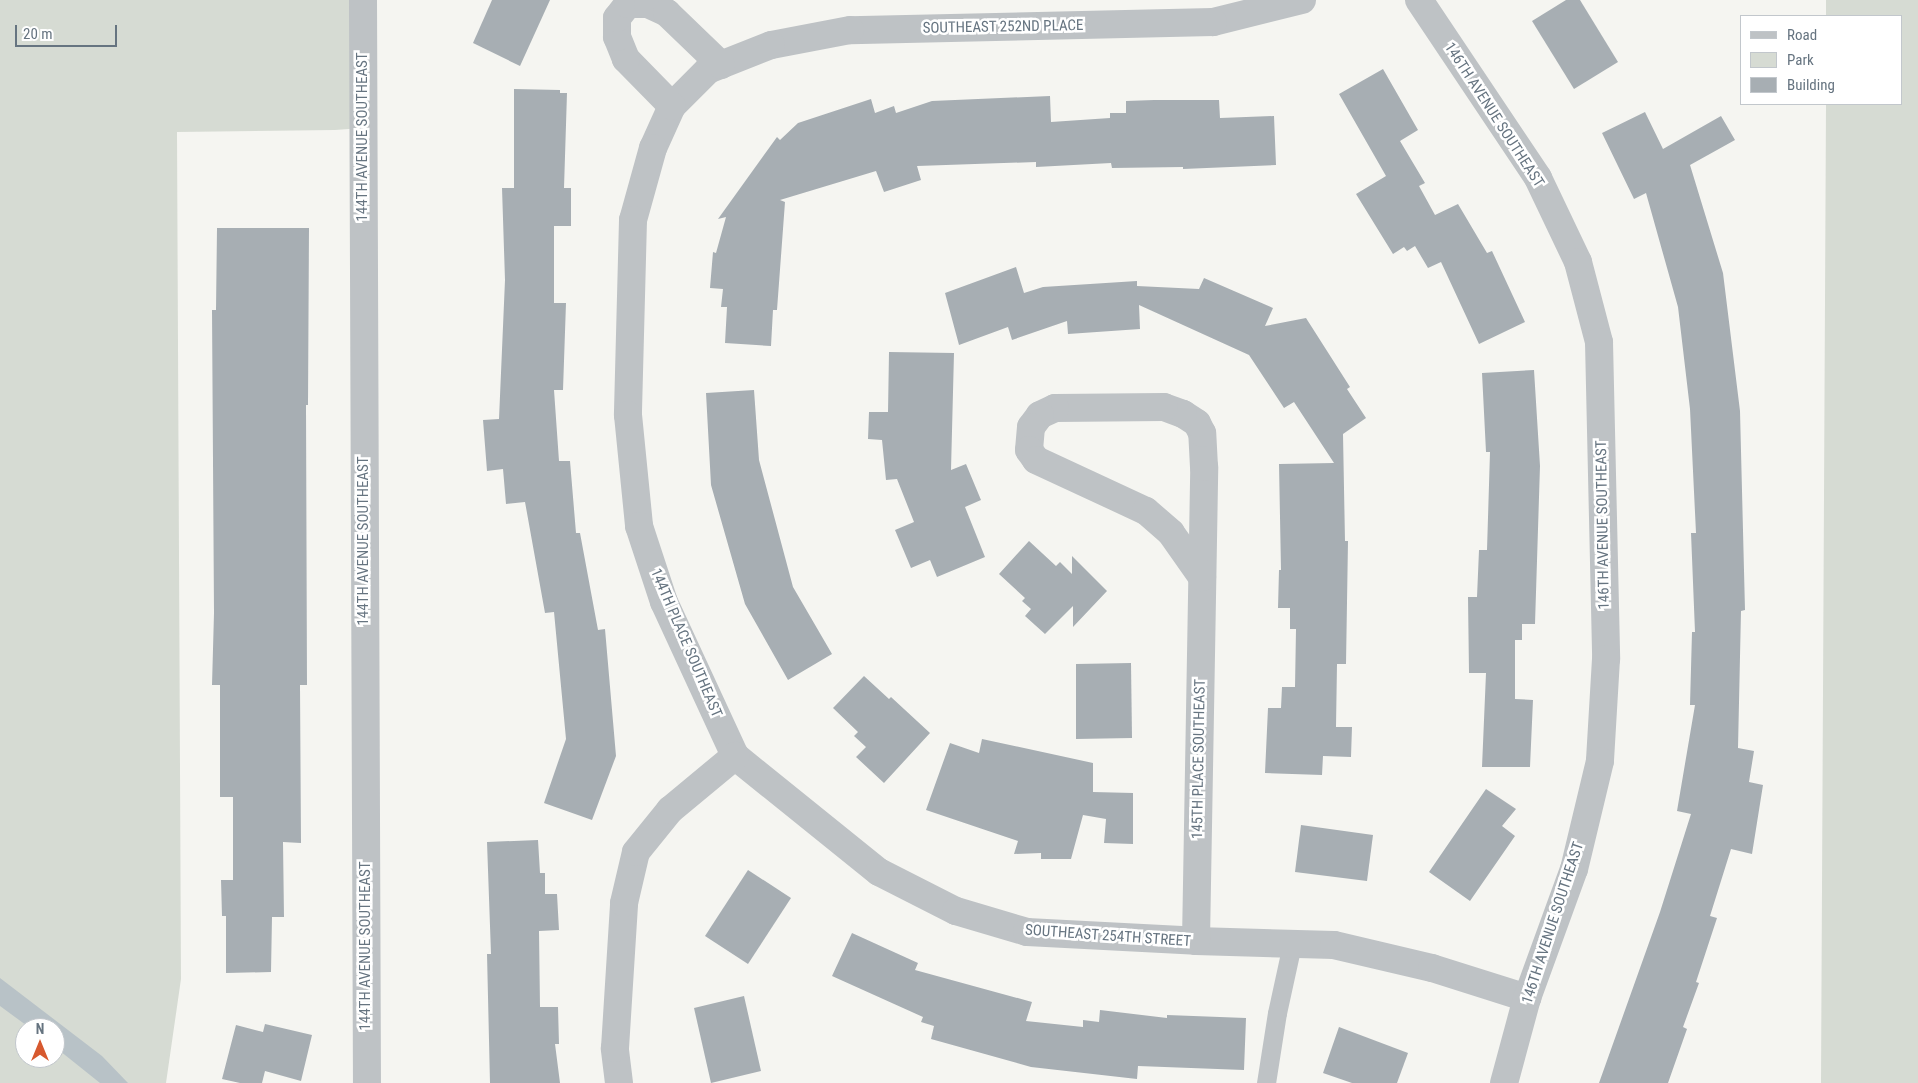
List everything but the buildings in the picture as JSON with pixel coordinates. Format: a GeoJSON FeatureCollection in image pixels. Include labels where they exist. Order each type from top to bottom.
{"type":"FeatureCollection","features":[{"type":"Feature","properties":{"kind":"street","name":"144TH AVENUE SOUTHEAST"},"geometry":{"type":"LineString","coordinates":[[363,0],[367,1083]]}},
{"type":"Feature","properties":{"kind":"street","name":"SOUTHEAST 252ND PLACE"},"geometry":{"type":"LineString","coordinates":[[714,67],[772,45],[850,30],[1213,22],[1302,0]]}},
{"type":"Feature","properties":{"kind":"street","name":"146TH AVENUE SOUTHEAST"},"geometry":{"type":"LineString","coordinates":[[1419,0],[1538,178],[1578,262],[1599,342],[1606,659],[1600,761],[1574,869],[1527,998],[1504,1083]]}},
{"type":"Feature","properties":{"kind":"street"},"geometry":{"type":"LineString","coordinates":[[672,106],[626,59],[617,37],[617,18],[628,4],[648,4],[667,13],[714,67]]}},
{"type":"Feature","properties":{"kind":"street","name":"144TH PLACE SOUTHEAST"},"geometry":{"type":"LineString","coordinates":[[714,67],[672,106],[653,148],[633,220],[628,414],[639,526],[664,602],[735,756]]}},
{"type":"Feature","properties":{"kind":"street","name":"145TH PLACE SOUTHEAST"},"geometry":{"type":"LineString","coordinates":[[1196,942],[1204,467],[1202,433],[1197,423],[1184,414],[1164,406],[1055,408],[1040,414],[1031,427],[1030,435],[1029,450],[1036,460],[1146,511],[1171,532],[1202,577]]}},
{"type":"Feature","properties":{"kind":"street"},"geometry":{"type":"LineString","coordinates":[[618,1083],[615,1048],[624,903],[636,852],[670,810],[735,756]]}},
{"type":"Feature","properties":{"kind":"street","name":"SOUTHEAST 254TH STREET"},"geometry":{"type":"LineString","coordinates":[[735,756],[879,872],[956,911],[1027,932],[1196,942],[1334,946],[1432,968],[1527,998]]}},
{"type":"Feature","properties":{"kind":"lane"},"geometry":{"type":"LineString","coordinates":[[1266,1083],[1277,1013],[1292,944]]}},
{"type":"Feature","properties":{"kind":"green space"},"geometry":{"type":"Polygon","coordinates":[[[0,0],[363,0],[362,128],[177,132],[181,979],[166,1083],[0,1083],[0,0]]]}},
{"type":"Feature","properties":{"kind":"green space"},"geometry":{"type":"Polygon","coordinates":[[[1826,0],[1918,0],[1918,1083],[1821,1083],[1826,105],[1903,105],[1903,15],[1826,15],[1826,0]]]}},
{"type":"Feature","properties":{"kind":"shaded area"},"geometry":{"type":"Polygon","coordinates":[[[0,978],[52,1018],[16,1018],[0,1006],[0,978]]]}},
{"type":"Feature","properties":{"kind":"shaded area"},"geometry":{"type":"Polygon","coordinates":[[[65,1028],[102,1056],[128,1083],[100,1083],[65,1055],[65,1028]]]}}]}
